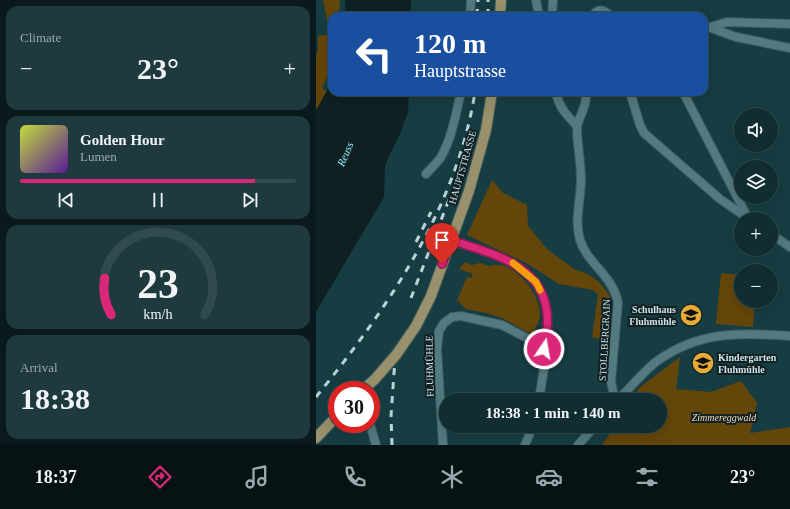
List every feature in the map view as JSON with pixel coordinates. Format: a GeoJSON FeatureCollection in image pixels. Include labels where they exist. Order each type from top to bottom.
{"type":"FeatureCollection","features":[{"type":"Feature","properties":{"kind":"main road"},"geometry":{"type":"LineString","coordinates":[[500,0],[500,12]]}},
{"type":"Feature","properties":{"kind":"main road","name":"HAUPTSTRASSE"},"geometry":{"type":"LineString","coordinates":[[371,381],[396,355],[415,328],[431,296],[469,191],[480,154],[491,96]]}},
{"type":"Feature","properties":{"kind":"main road"},"geometry":{"type":"LineString","coordinates":[[316,438],[328,425]]}},
{"type":"Feature","properties":{"kind":"street"},"geometry":{"type":"LineString","coordinates":[[470,0],[470,12]]}},
{"type":"Feature","properties":{"kind":"street"},"geometry":{"type":"LineString","coordinates":[[536,0],[538,12]]}},
{"type":"Feature","properties":{"kind":"street"},"geometry":{"type":"LineString","coordinates":[[552,12],[553,0]]}},
{"type":"Feature","properties":{"kind":"street"},"geometry":{"type":"LineString","coordinates":[[597,12],[600,9],[606,10],[608,12]]}},
{"type":"Feature","properties":{"kind":"street"},"geometry":{"type":"LineString","coordinates":[[708,28],[727,22],[790,24]]}},
{"type":"Feature","properties":{"kind":"street"},"geometry":{"type":"LineString","coordinates":[[708,28],[736,37],[790,48]]}},
{"type":"Feature","properties":{"kind":"street"},"geometry":{"type":"LineString","coordinates":[[426,174],[440,159],[445,150],[455,119],[460,96]]}},
{"type":"Feature","properties":{"kind":"street"},"geometry":{"type":"LineString","coordinates":[[557,96],[563,111],[577,126]]}},
{"type":"Feature","properties":{"kind":"street","name":"STOLLBERGRAIN"},"geometry":{"type":"LineString","coordinates":[[586,96],[586,102],[577,126],[581,178],[581,193],[577,221],[578,232],[580,242],[611,284],[616,293],[618,302],[611,382],[613,393]]}},
{"type":"Feature","properties":{"kind":"street"},"geometry":{"type":"LineString","coordinates":[[631,96],[644,133],[720,199],[739,212]]}},
{"type":"Feature","properties":{"kind":"street"},"geometry":{"type":"LineString","coordinates":[[684,96],[745,212]]}},
{"type":"Feature","properties":{"kind":"street"},"geometry":{"type":"LineString","coordinates":[[778,239],[790,248]]}},
{"type":"Feature","properties":{"kind":"street"},"geometry":{"type":"LineString","coordinates":[[451,240],[516,264],[536,282],[543,297],[548,320],[548,330],[542,346],[546,356],[540,393]]}},
{"type":"Feature","properties":{"kind":"street","name":"FLUHMÜHLE"},"geometry":{"type":"LineString","coordinates":[[443,445],[437,349],[439,331],[444,323],[452,317],[461,316],[502,325],[542,346]]}},
{"type":"Feature","properties":{"kind":"street"},"geometry":{"type":"LineString","coordinates":[[625,393],[656,362],[685,344],[720,335],[790,336]]}},
{"type":"Feature","properties":{"kind":"street"},"geometry":{"type":"LineString","coordinates":[[373,433],[376,445]]}},
{"type":"Feature","properties":{"kind":"street"},"geometry":{"type":"LineString","coordinates":[[526,445],[530,433]]}},
{"type":"Feature","properties":{"kind":"street"},"geometry":{"type":"LineString","coordinates":[[578,445],[589,433]]}},
{"type":"Feature","properties":{"kind":"green space"},"geometry":{"type":"Polygon","coordinates":[[[323,0],[340,0],[339,12],[328,12],[328,24],[323,0]]]}},
{"type":"Feature","properties":{"kind":"green space"},"geometry":{"type":"Polygon","coordinates":[[[328,34],[328,73],[322,88],[327,91],[316,110],[316,57],[318,50],[318,36],[328,34]]]}},
{"type":"Feature","properties":{"kind":"green space"},"geometry":{"type":"Polygon","coordinates":[[[492,180],[503,193],[527,205],[528,226],[548,250],[574,269],[588,274],[599,282],[610,296],[611,318],[609,341],[592,337],[598,295],[593,290],[559,284],[526,263],[467,235],[492,180]]]}},
{"type":"Feature","properties":{"kind":"green space"},"geometry":{"type":"Polygon","coordinates":[[[465,262],[472,265],[480,263],[490,266],[499,265],[508,268],[526,282],[538,302],[540,312],[539,321],[531,334],[502,318],[466,309],[457,300],[467,277],[471,278],[473,274],[459,269],[465,262]]]}},
{"type":"Feature","properties":{"kind":"green space"},"geometry":{"type":"Polygon","coordinates":[[[721,273],[734,274],[734,308],[754,308],[753,327],[716,324],[721,273]]]}},
{"type":"Feature","properties":{"kind":"green space","name":"Zimmereggwald"},"geometry":{"type":"Polygon","coordinates":[[[680,357],[676,389],[711,392],[741,381],[757,403],[750,433],[790,427],[790,445],[602,445],[610,433],[667,433],[667,393],[636,393],[639,388],[680,357]]]}},
{"type":"Feature","properties":{"kind":"water"},"geometry":{"type":"Polygon","coordinates":[[[345,0],[411,0],[411,12],[346,12],[345,0]]]}},
{"type":"Feature","properties":{"kind":"water","name":"Reuss"},"geometry":{"type":"Polygon","coordinates":[[[328,88],[328,96],[409,96],[408,112],[400,134],[385,166],[384,197],[316,312],[316,110],[328,88]]]}},
{"type":"Feature","properties":{"kind":"railway"},"geometry":{"type":"LineString","coordinates":[[477,12],[478,0]]}},
{"type":"Feature","properties":{"kind":"railway"},"geometry":{"type":"LineString","coordinates":[[488,0],[488,12]]}},
{"type":"Feature","properties":{"kind":"railway"},"geometry":{"type":"LineString","coordinates":[[316,397],[369,328],[393,292],[416,254],[436,216],[453,176],[466,134],[474,96]]}},
{"type":"Feature","properties":{"kind":"railway"},"geometry":{"type":"LineString","coordinates":[[411,298],[450,197]]}},
{"type":"Feature","properties":{"kind":"railway"},"geometry":{"type":"LineString","coordinates":[[416,242],[431,212]]}},
{"type":"Feature","properties":{"kind":"railway"},"geometry":{"type":"LineString","coordinates":[[392,445],[391,416],[395,359]]}},
{"type":"Feature","properties":{"kind":"slow traffic"},"geometry":{"type":"LineString","coordinates":[[513,263],[525,271],[536,282],[540,290]]}},
{"type":"Feature","properties":{"kind":"place","name":"Schulhaus Fluhmühle"},"geometry":{"type":"Point","coordinates":[691,315]}},
{"type":"Feature","properties":{"kind":"place","name":"Kindergarten Fluhmühle"},"geometry":{"type":"Point","coordinates":[703,363]}},
{"type":"Feature","properties":{"kind":"route"},"geometry":{"type":"LineString","coordinates":[[442,264],[451,240],[497,256],[516,264],[525,271],[536,282],[543,297],[546,309],[548,330],[542,346],[544,349]]}}]}
